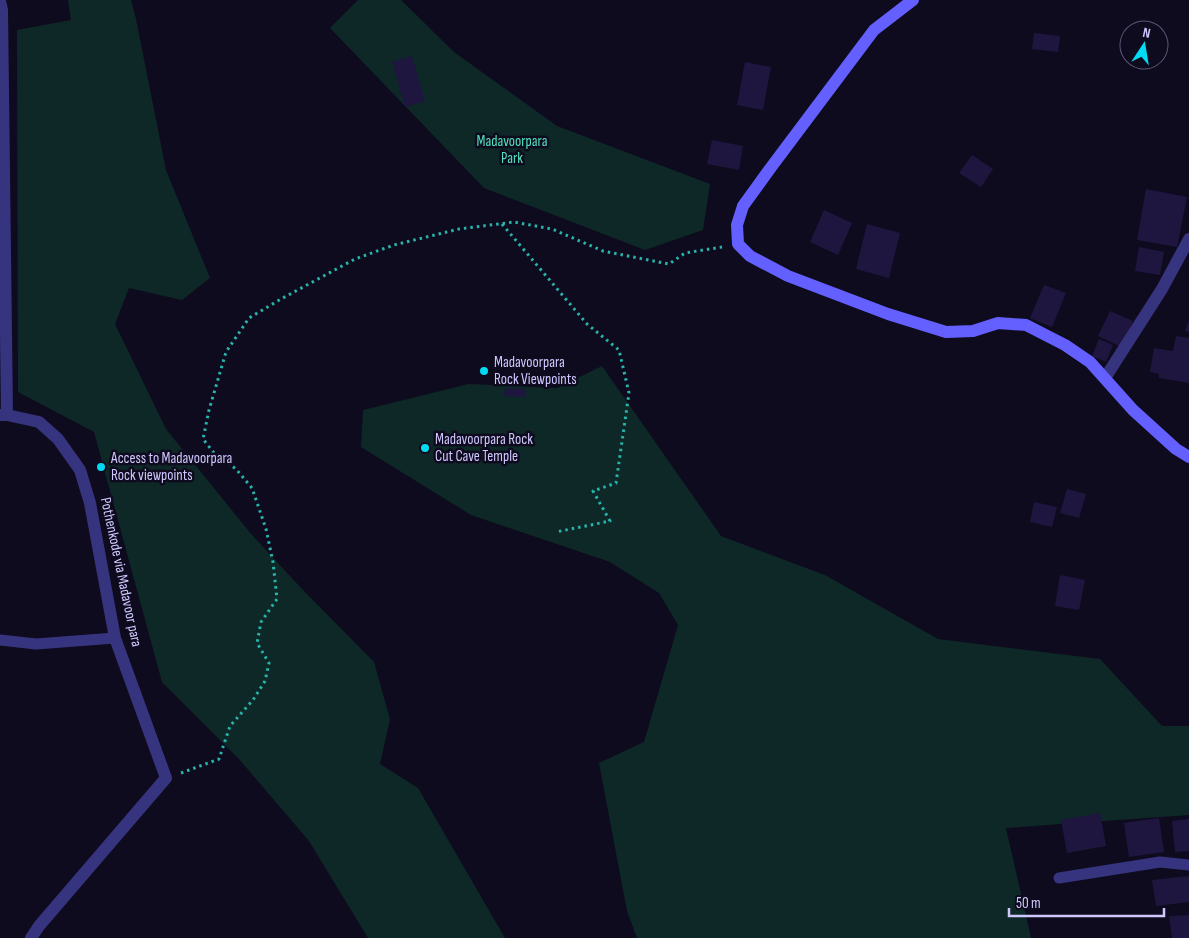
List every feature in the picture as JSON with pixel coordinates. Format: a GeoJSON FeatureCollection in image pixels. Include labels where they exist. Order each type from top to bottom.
{"type":"FeatureCollection","features":[{"type":"Feature","properties":{"kind":"main road"},"geometry":{"type":"LineString","coordinates":[[913,0],[874,30],[743,206],[737,225],[738,244],[750,256],[788,276],[888,314],[946,332],[974,331],[998,323],[1026,325],[1065,345],[1090,362],[1133,410],[1176,449],[1189,457]]}},
{"type":"Feature","properties":{"kind":"street"},"geometry":{"type":"LineString","coordinates":[[0,1],[2,10],[4,415]]}},
{"type":"Feature","properties":{"kind":"street"},"geometry":{"type":"LineString","coordinates":[[1105,378],[1162,289],[1189,239]]}},
{"type":"Feature","properties":{"kind":"street","name":"Pothenkode via Madavoor para"},"geometry":{"type":"LineString","coordinates":[[4,415],[39,422],[58,439],[80,470],[90,503],[115,638],[166,778]]}},
{"type":"Feature","properties":{"kind":"street"},"geometry":{"type":"LineString","coordinates":[[31,938],[39,926],[166,778]]}},
{"type":"Feature","properties":{"kind":"lane"},"geometry":{"type":"LineString","coordinates":[[0,640],[36,644],[115,638]]}},
{"type":"Feature","properties":{"kind":"lane"},"geometry":{"type":"LineString","coordinates":[[1059,878],[1160,862],[1189,865]]}},
{"type":"Feature","properties":{"kind":"path"},"geometry":{"type":"LineString","coordinates":[[166,778],[219,759],[230,726],[253,700],[265,681],[269,663],[257,643],[261,622],[277,599],[273,562],[266,529],[252,488],[236,469],[214,453],[203,439],[209,410],[226,352],[249,318],[355,259],[394,246],[458,229],[514,222],[552,229],[603,251],[669,264],[685,253],[738,244]]}},
{"type":"Feature","properties":{"kind":"path"},"geometry":{"type":"LineString","coordinates":[[502,223],[586,324],[618,350],[629,393],[616,483],[593,491],[610,521],[556,532]]}},
{"type":"Feature","properties":{"kind":"green space"},"geometry":{"type":"Polygon","coordinates":[[[68,0],[131,0],[166,170],[210,278],[182,300],[129,288],[115,324],[166,429],[252,535],[374,662],[390,719],[380,764],[418,788],[505,938],[368,938],[309,841],[239,759],[162,682],[94,432],[18,392],[17,30],[71,20],[68,0]]]}},
{"type":"Feature","properties":{"kind":"green space","name":"Madavoorpara Park"},"geometry":{"type":"Polygon","coordinates":[[[358,0],[401,0],[454,52],[557,126],[710,184],[703,230],[645,250],[484,188],[330,28],[358,0]]]}},
{"type":"Feature","properties":{"kind":"green space"},"geometry":{"type":"Polygon","coordinates":[[[602,366],[721,536],[825,575],[938,639],[1100,659],[1162,726],[1189,726],[1189,815],[1006,828],[1031,938],[637,938],[627,911],[599,763],[644,742],[678,625],[659,593],[610,562],[471,515],[361,447],[363,410],[469,384],[557,388],[602,366]]]}},
{"type":"Feature","properties":{"kind":"building"},"geometry":{"type":"Polygon","coordinates":[[[1034,33],[1060,36],[1058,52],[1032,49],[1034,33]]]}},
{"type":"Feature","properties":{"kind":"building"},"geometry":{"type":"Polygon","coordinates":[[[412,56],[425,101],[405,107],[392,62],[412,56]]]}},
{"type":"Feature","properties":{"kind":"building"},"geometry":{"type":"Polygon","coordinates":[[[745,62],[771,67],[763,110],[737,105],[745,62]]]}},
{"type":"Feature","properties":{"kind":"building"},"geometry":{"type":"Polygon","coordinates":[[[712,140],[743,146],[739,170],[707,164],[712,140]]]}},
{"type":"Feature","properties":{"kind":"building"},"geometry":{"type":"Polygon","coordinates":[[[972,155],[993,169],[981,187],[959,173],[972,155]]]}},
{"type":"Feature","properties":{"kind":"building"},"geometry":{"type":"Polygon","coordinates":[[[1146,189],[1187,197],[1177,247],[1137,240],[1146,189]]]}},
{"type":"Feature","properties":{"kind":"building"},"geometry":{"type":"Polygon","coordinates":[[[824,210],[852,223],[838,255],[810,242],[824,210]]]}},
{"type":"Feature","properties":{"kind":"building"},"geometry":{"type":"Polygon","coordinates":[[[867,224],[900,233],[889,278],[856,269],[867,224]]]}},
{"type":"Feature","properties":{"kind":"building"},"geometry":{"type":"Polygon","coordinates":[[[1139,247],[1164,252],[1160,275],[1135,271],[1139,247]]]}},
{"type":"Feature","properties":{"kind":"building"},"geometry":{"type":"Polygon","coordinates":[[[1044,285],[1066,293],[1052,327],[1030,318],[1044,285]]]}},
{"type":"Feature","properties":{"kind":"building"},"geometry":{"type":"Polygon","coordinates":[[[1110,311],[1133,321],[1121,347],[1098,336],[1110,311]]]}},
{"type":"Feature","properties":{"kind":"building"},"geometry":{"type":"Polygon","coordinates":[[[1189,320],[1189,332],[1185,331],[1189,320]]]}},
{"type":"Feature","properties":{"kind":"building"},"geometry":{"type":"Polygon","coordinates":[[[1176,336],[1189,338],[1189,383],[1159,378],[1159,374],[1150,372],[1154,348],[1173,351],[1176,336]]]}},
{"type":"Feature","properties":{"kind":"building"},"geometry":{"type":"Polygon","coordinates":[[[1099,339],[1113,345],[1106,362],[1092,356],[1099,339]]]}},
{"type":"Feature","properties":{"kind":"building"},"geometry":{"type":"Polygon","coordinates":[[[505,388],[526,389],[526,397],[504,396],[505,388]]]}},
{"type":"Feature","properties":{"kind":"building"},"geometry":{"type":"Polygon","coordinates":[[[1067,489],[1086,494],[1079,518],[1060,513],[1067,489]]]}},
{"type":"Feature","properties":{"kind":"building"},"geometry":{"type":"Polygon","coordinates":[[[1034,502],[1057,507],[1052,527],[1030,522],[1034,502]]]}},
{"type":"Feature","properties":{"kind":"building"},"geometry":{"type":"Polygon","coordinates":[[[1060,575],[1085,580],[1079,610],[1055,606],[1060,575]]]}},
{"type":"Feature","properties":{"kind":"building"},"geometry":{"type":"Polygon","coordinates":[[[1100,813],[1106,846],[1067,853],[1061,820],[1100,813]]]}},
{"type":"Feature","properties":{"kind":"building"},"geometry":{"type":"Polygon","coordinates":[[[1159,818],[1164,852],[1129,857],[1124,823],[1159,818]]]}},
{"type":"Feature","properties":{"kind":"building"},"geometry":{"type":"Polygon","coordinates":[[[1189,819],[1189,851],[1175,852],[1172,821],[1189,819]]]}},
{"type":"Feature","properties":{"kind":"building"},"geometry":{"type":"Polygon","coordinates":[[[1189,876],[1189,902],[1156,906],[1152,880],[1189,876]]]}},
{"type":"Feature","properties":{"kind":"building"},"geometry":{"type":"Polygon","coordinates":[[[1189,915],[1189,938],[1172,938],[1169,916],[1189,915]]]}},
{"type":"Feature","properties":{"kind":"place","name":"Madavoorpara Rock Viewpoints"},"geometry":{"type":"Point","coordinates":[484,371]}},
{"type":"Feature","properties":{"kind":"place","name":"Madavoorpara Rock Cut Cave Temple"},"geometry":{"type":"Point","coordinates":[425,448]}},
{"type":"Feature","properties":{"kind":"place","name":"Access to Madavoorpara Rock viewpoints"},"geometry":{"type":"Point","coordinates":[101,467]}}]}
